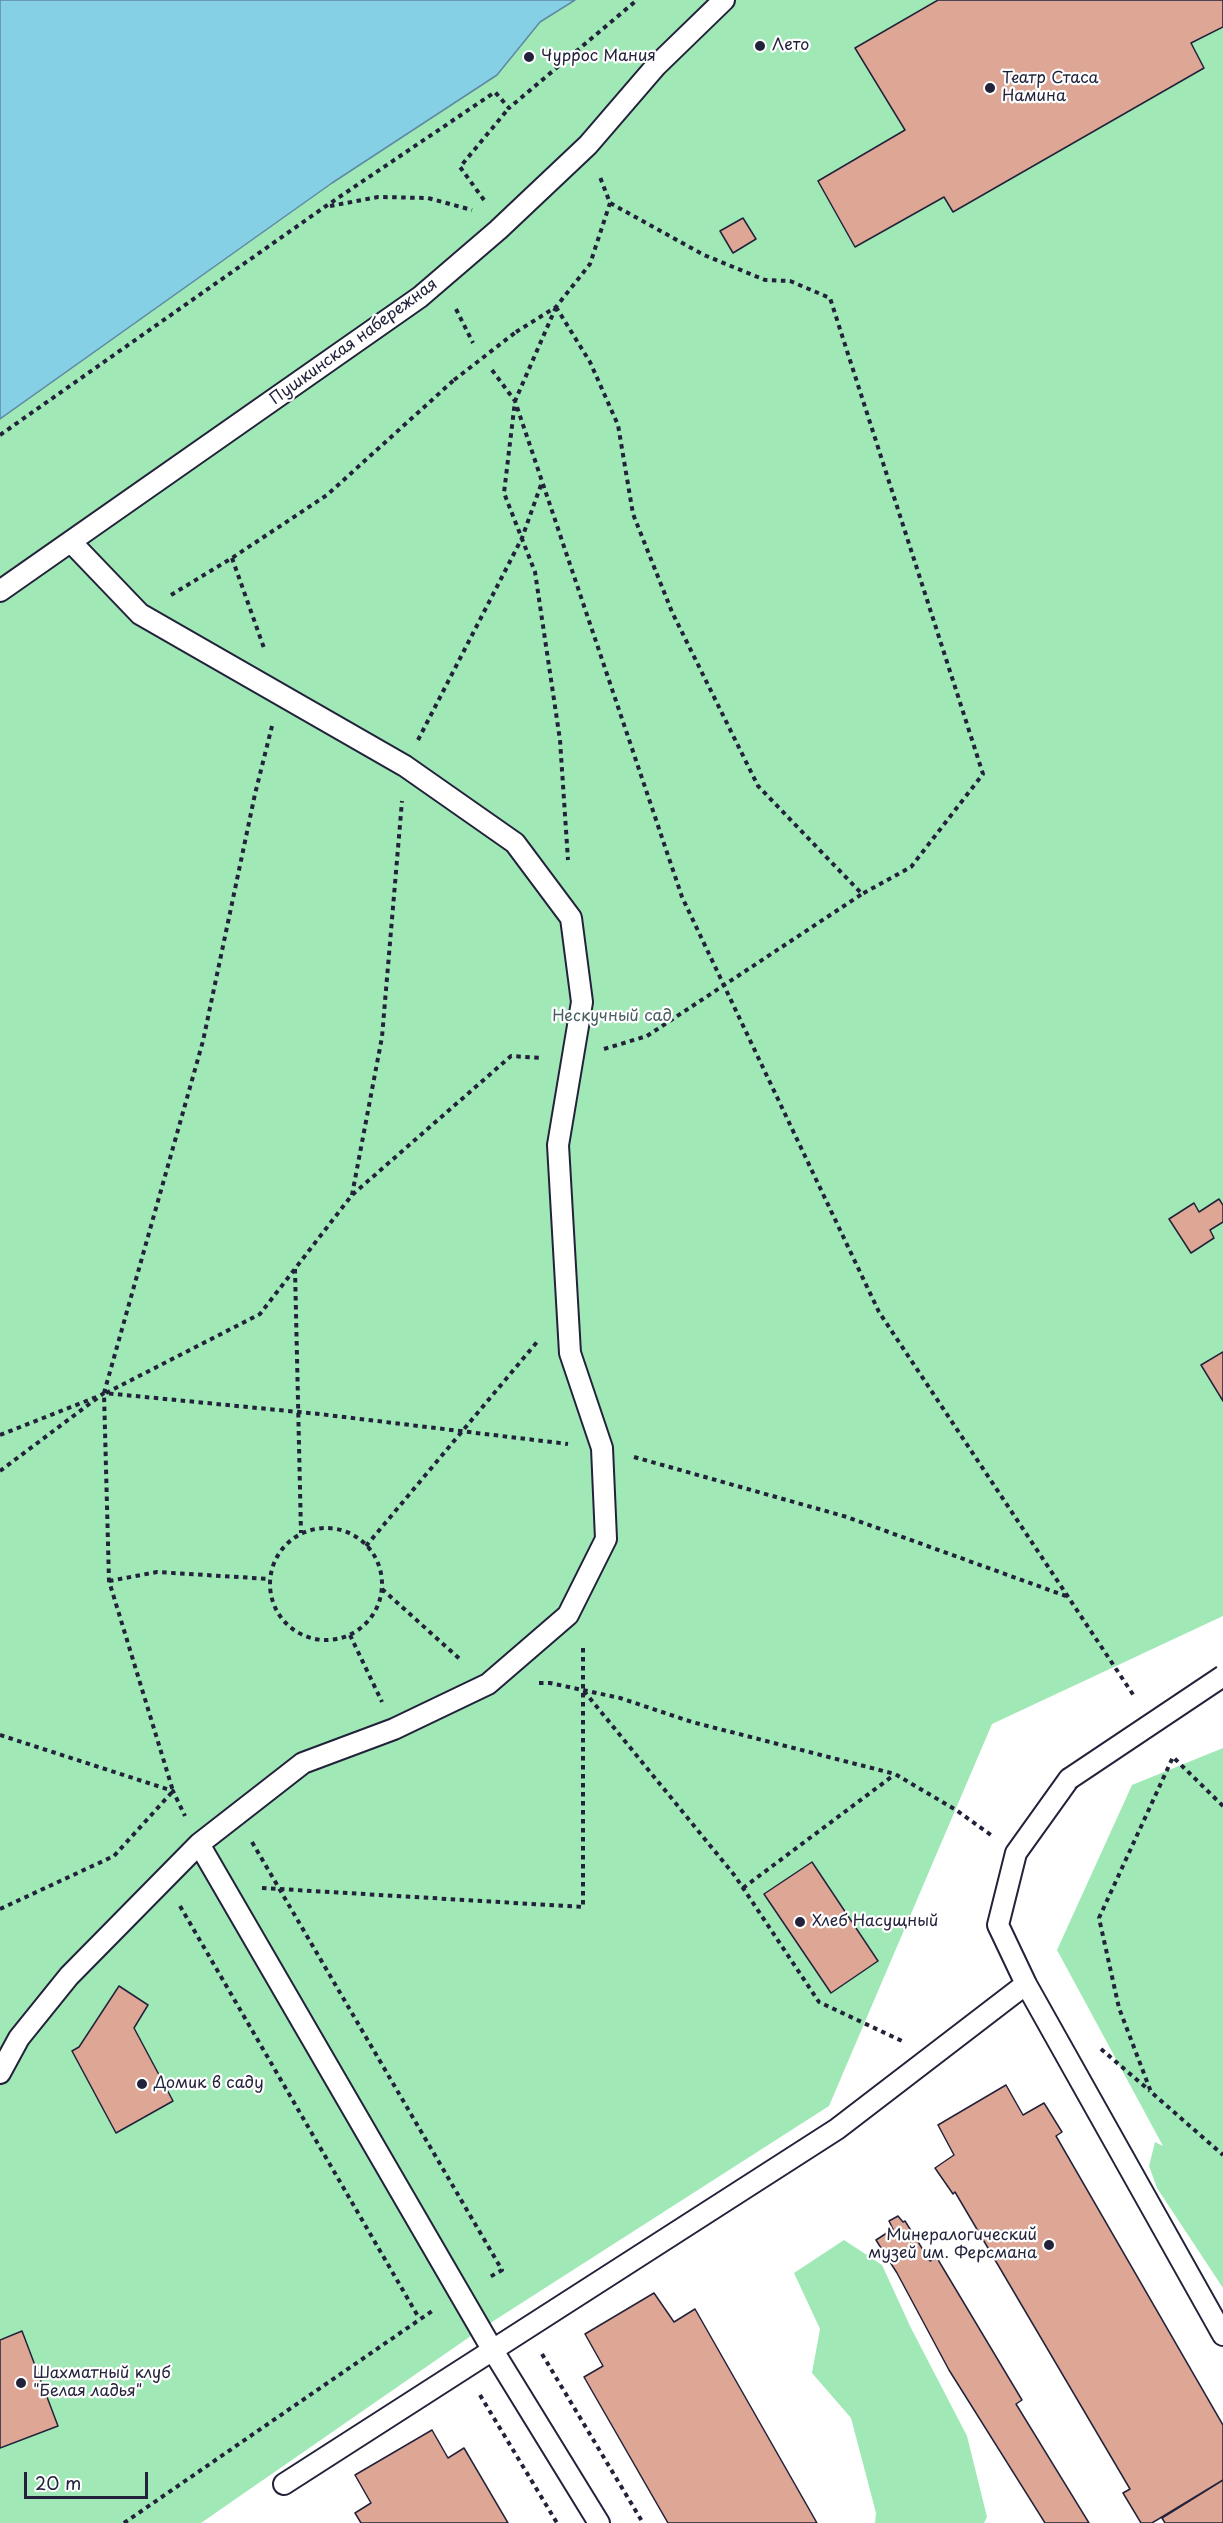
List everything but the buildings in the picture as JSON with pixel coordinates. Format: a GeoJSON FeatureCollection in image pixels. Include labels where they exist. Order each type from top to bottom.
{"type":"FeatureCollection","features":[{"type":"Feature","properties":{"kind":"lane","name":"Пушкинская набережная"},"geometry":{"type":"LineString","coordinates":[[0,591],[420,297],[498,230],[588,145],[656,66],[724,0]]}},
{"type":"Feature","properties":{"kind":"lane"},"geometry":{"type":"LineString","coordinates":[[0,2073],[19,2038],[69,1976],[199,1844],[303,1763],[394,1728],[488,1684],[568,1614],[606,1539],[602,1448],[570,1353],[558,1145],[582,1002],[571,918],[515,843],[405,766],[140,614],[71,542]]}},
{"type":"Feature","properties":{"kind":"lane"},"geometry":{"type":"LineString","coordinates":[[1223,1676],[1069,1779],[1016,1853],[998,1925],[1026,1984],[1223,2335]]}},
{"type":"Feature","properties":{"kind":"lane"},"geometry":{"type":"LineString","coordinates":[[199,1844],[492,2349],[599,2523]]}},
{"type":"Feature","properties":{"kind":"lane"},"geometry":{"type":"LineString","coordinates":[[284,2484],[837,2129],[1026,1984]]}},
{"type":"Feature","properties":{"kind":"path"},"geometry":{"type":"LineString","coordinates":[[484,200],[460,167],[509,108],[637,0]]}},
{"type":"Feature","properties":{"kind":"path"},"geometry":{"type":"LineString","coordinates":[[0,435],[326,206],[495,92],[509,108]]}},
{"type":"Feature","properties":{"kind":"path"},"geometry":{"type":"LineString","coordinates":[[571,918],[560,740],[535,572],[504,492],[515,401],[556,307],[590,264],[610,203],[588,145]]}},
{"type":"Feature","properties":{"kind":"path"},"geometry":{"type":"LineString","coordinates":[[326,206],[378,197],[428,198],[470,212],[492,192]]}},
{"type":"Feature","properties":{"kind":"path"},"geometry":{"type":"LineString","coordinates":[[610,203],[704,255],[765,280],[790,281],[830,298],[983,774],[911,867],[862,894],[647,1036]]}},
{"type":"Feature","properties":{"kind":"path"},"geometry":{"type":"LineString","coordinates":[[441,278],[473,343]]}},
{"type":"Feature","properties":{"kind":"path"},"geometry":{"type":"LineString","coordinates":[[140,614],[232,558],[327,495],[454,380],[516,332],[556,307]]}},
{"type":"Feature","properties":{"kind":"path"},"geometry":{"type":"LineString","coordinates":[[556,307],[590,362],[618,425],[633,514],[672,612],[758,786],[862,894]]}},
{"type":"Feature","properties":{"kind":"path"},"geometry":{"type":"LineString","coordinates":[[492,370],[515,401],[682,897],[879,1312],[1134,1696]]}},
{"type":"Feature","properties":{"kind":"path"},"geometry":{"type":"LineString","coordinates":[[352,1195],[382,1037],[405,766],[522,538],[542,481]]}},
{"type":"Feature","properties":{"kind":"path"},"geometry":{"type":"LineString","coordinates":[[199,1844],[173,1791],[109,1581],[104,1394],[203,1041],[255,794],[280,696],[232,558]]}},
{"type":"Feature","properties":{"kind":"path"},"geometry":{"type":"LineString","coordinates":[[0,1435],[104,1394],[260,1314],[352,1195],[511,1056],[571,1060]]}},
{"type":"Feature","properties":{"kind":"path"},"geometry":{"type":"LineString","coordinates":[[295,1268],[302,1533]]}},
{"type":"Feature","properties":{"kind":"path"},"geometry":{"type":"LineString","coordinates":[[366,1546],[568,1304]]}},
{"type":"Feature","properties":{"kind":"path"},"geometry":{"type":"LineString","coordinates":[[0,1471],[104,1394],[299,1413],[572,1445]]}},
{"type":"Feature","properties":{"kind":"path"},"geometry":{"type":"LineString","coordinates":[[630,1456],[847,1517],[1067,1597]]}},
{"type":"Feature","properties":{"kind":"path"},"geometry":{"type":"LineString","coordinates":[[320,1528],[340,1529],[358,1538],[366,1546],[372,1551],[380,1569],[382,1589],[377,1607],[366,1623],[350,1635],[331,1640],[311,1638],[294,1630],[280,1617],[272,1599],[270,1579],[274,1560],[285,1544],[302,1533],[320,1528]]}},
{"type":"Feature","properties":{"kind":"path"},"geometry":{"type":"LineString","coordinates":[[109,1581],[157,1572],[270,1579]]}},
{"type":"Feature","properties":{"kind":"path"},"geometry":{"type":"LineString","coordinates":[[382,1589],[488,1684],[550,1683],[620,1698],[692,1722],[895,1774],[956,1810],[1016,1853]]}},
{"type":"Feature","properties":{"kind":"path"},"geometry":{"type":"LineString","coordinates":[[350,1635],[394,1728]]}},
{"type":"Feature","properties":{"kind":"path"},"geometry":{"type":"LineString","coordinates":[[284,1889],[583,1907],[583,1643]]}},
{"type":"Feature","properties":{"kind":"path"},"geometry":{"type":"LineString","coordinates":[[583,1690],[744,1888],[819,2002],[932,2056]]}},
{"type":"Feature","properties":{"kind":"path"},"geometry":{"type":"LineString","coordinates":[[0,1735],[173,1791]]}},
{"type":"Feature","properties":{"kind":"path"},"geometry":{"type":"LineString","coordinates":[[1223,1806],[1173,1757],[1099,1918],[1119,2008],[1150,2092],[1223,2155]]}},
{"type":"Feature","properties":{"kind":"path"},"geometry":{"type":"LineString","coordinates":[[744,1888],[895,1774]]}},
{"type":"Feature","properties":{"kind":"path"},"geometry":{"type":"LineString","coordinates":[[0,1909],[114,1856],[173,1791]]}},
{"type":"Feature","properties":{"kind":"path"},"geometry":{"type":"LineString","coordinates":[[236,1815],[502,2270]]}},
{"type":"Feature","properties":{"kind":"path"},"geometry":{"type":"LineString","coordinates":[[124,2523],[419,2318],[165,1879]]}},
{"type":"Feature","properties":{"kind":"path"},"geometry":{"type":"LineString","coordinates":[[527,2329],[643,2523]]}},
{"type":"Feature","properties":{"kind":"green space","name":"Нескучный сад"},"geometry":{"type":"Polygon","coordinates":[[[575,0],[1223,0],[1223,1616],[992,1724],[829,2106],[481,2329],[201,2523],[0,2523],[0,419],[332,183],[497,75],[540,22],[575,0]]]}},
{"type":"Feature","properties":{"kind":"green space"},"geometry":{"type":"Polygon","coordinates":[[[1223,1748],[1223,2288],[1157,2188],[1149,2166],[1155,2142],[1163,2146],[1057,1950],[1132,1785],[1223,1748]]]}},
{"type":"Feature","properties":{"kind":"green space"},"geometry":{"type":"Polygon","coordinates":[[[844,2240],[882,2265],[911,2328],[967,2436],[987,2517],[984,2523],[875,2523],[876,2513],[851,2418],[812,2373],[820,2329],[794,2273],[844,2240]]]}},
{"type":"Feature","properties":{"kind":"water"},"geometry":{"type":"Polygon","coordinates":[[[0,0],[575,0],[540,22],[497,75],[332,183],[0,419],[0,0]]]}},
{"type":"Feature","properties":{"kind":"place","name":"Лето"},"geometry":{"type":"Point","coordinates":[760,46]}},
{"type":"Feature","properties":{"kind":"place","name":"Чуррос Мания"},"geometry":{"type":"Point","coordinates":[529,57]}},
{"type":"Feature","properties":{"kind":"place","name":"Театр Стаса Намина"},"geometry":{"type":"Point","coordinates":[990,88]}},
{"type":"Feature","properties":{"kind":"place","name":"Хлеб Насущный"},"geometry":{"type":"Point","coordinates":[800,1922]}},
{"type":"Feature","properties":{"kind":"place","name":"Домик в саду"},"geometry":{"type":"Point","coordinates":[142,2084]}},
{"type":"Feature","properties":{"kind":"place","name":"Минералогический музей им. Ферсмана"},"geometry":{"type":"Point","coordinates":[1049,2245]}},
{"type":"Feature","properties":{"kind":"place","name":"Шахматный клуб \"Белая ладья\""},"geometry":{"type":"Point","coordinates":[21,2383]}}]}
